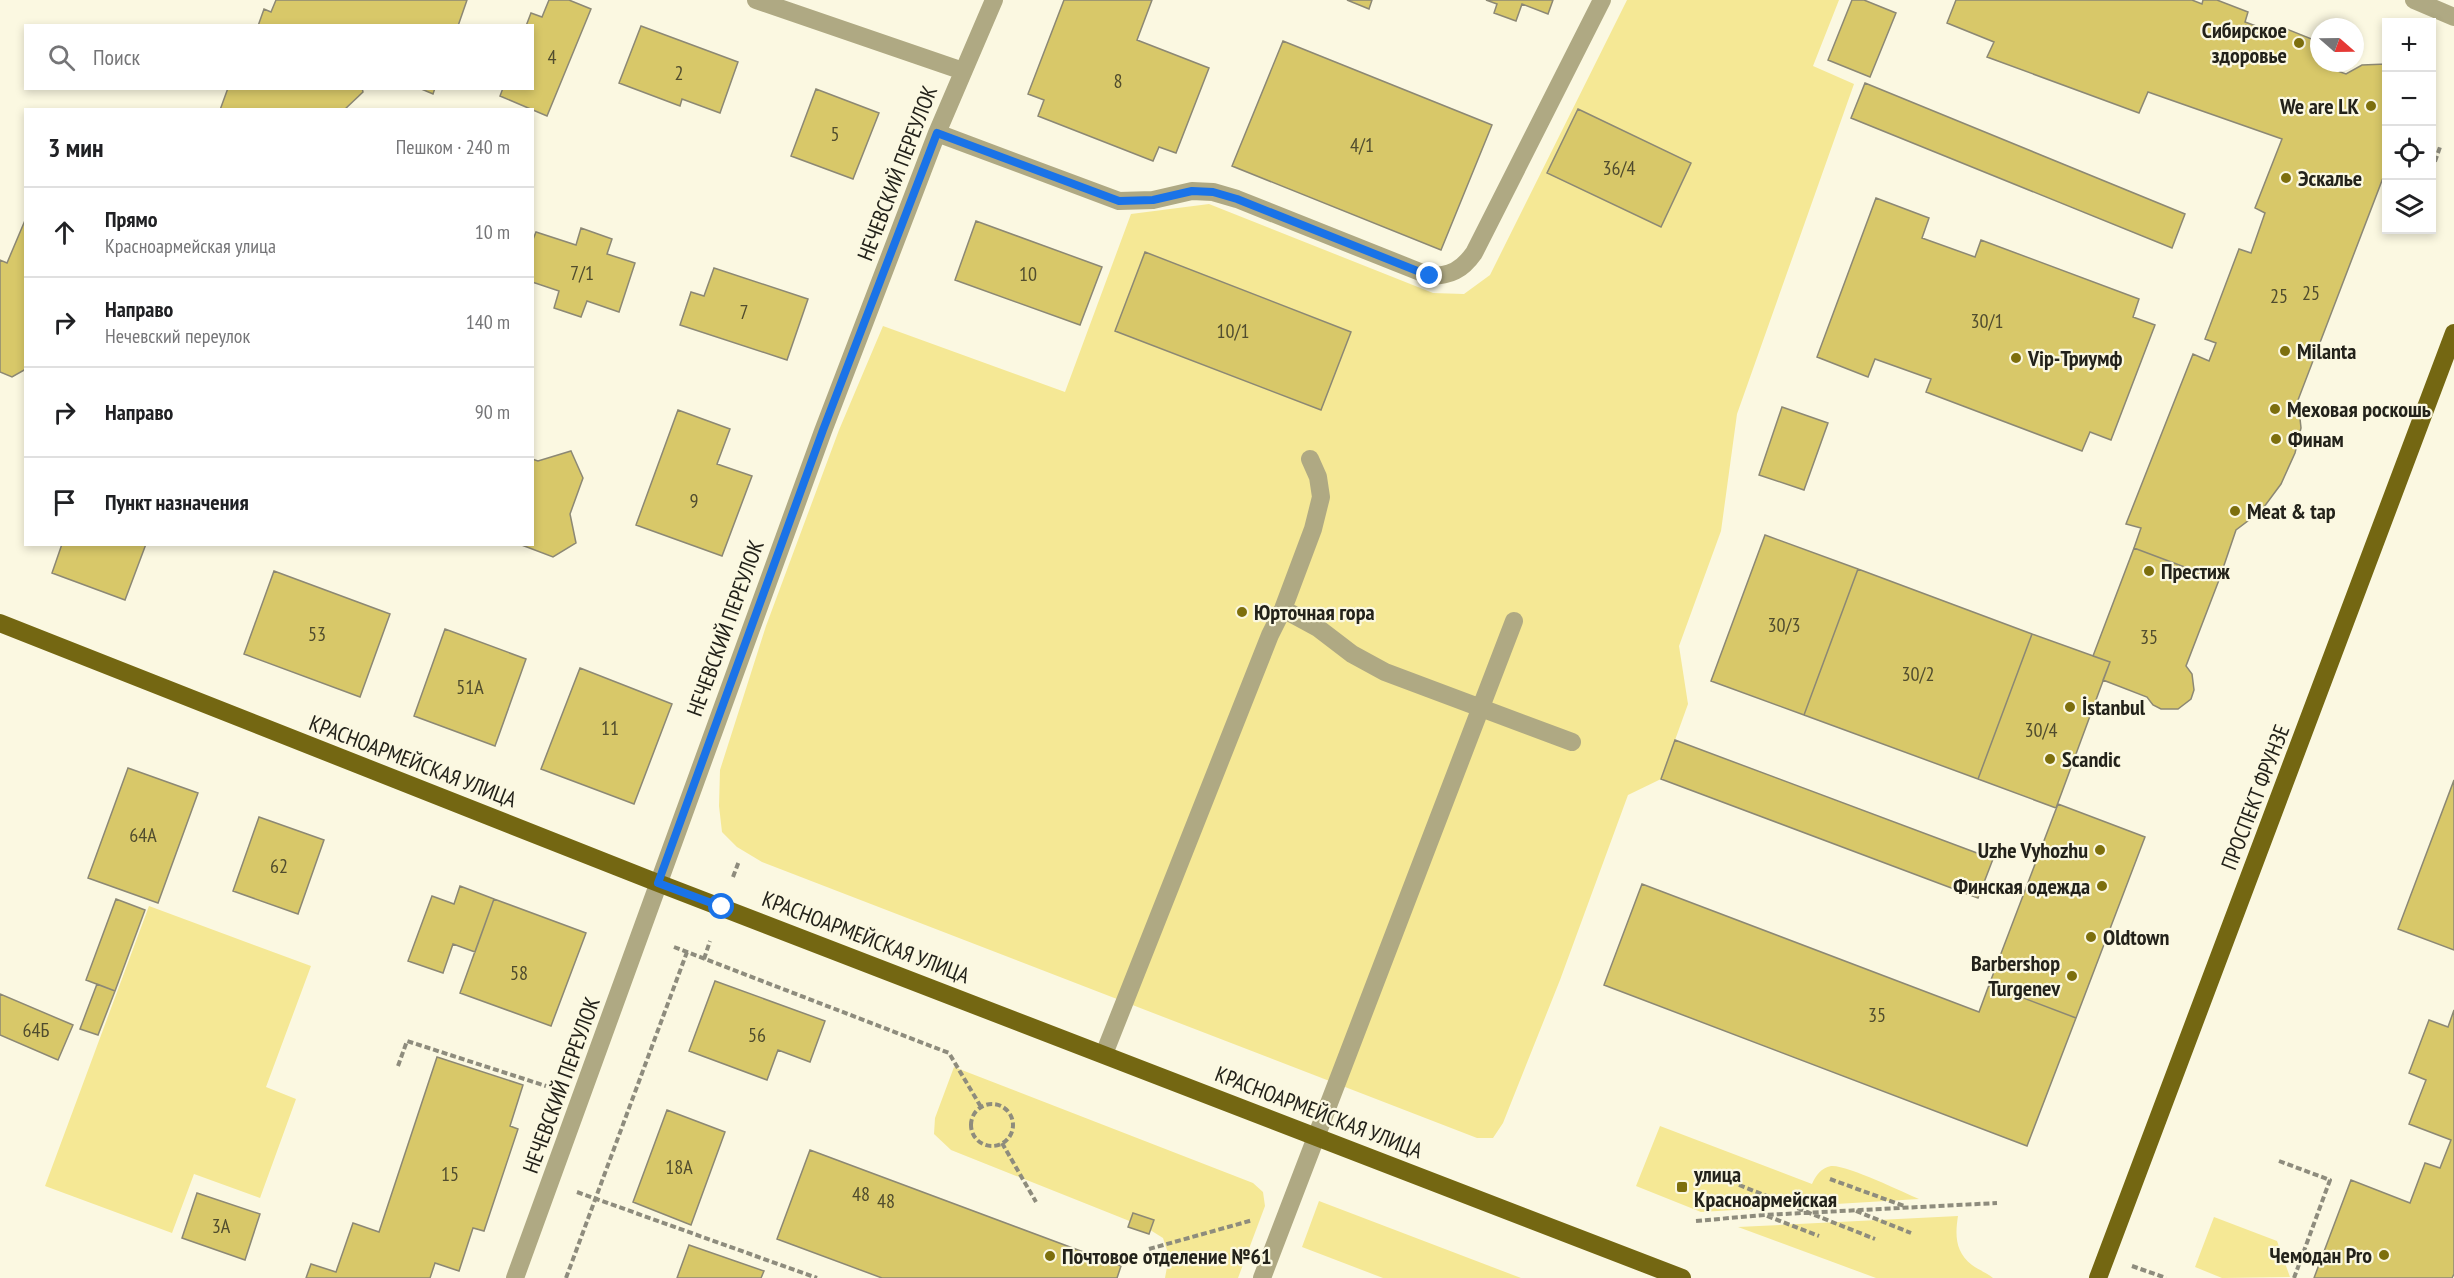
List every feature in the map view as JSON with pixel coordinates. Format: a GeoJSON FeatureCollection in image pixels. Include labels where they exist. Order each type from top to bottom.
{"type":"FeatureCollection","features":[{"type":"Feature","properties":{"kind":"main road","name":"ПРОСПЕКТ ФРУНЗЕ"},"geometry":{"type":"LineString","coordinates":[[2098,1278],[2454,333]]}},
{"type":"Feature","properties":{"kind":"main road","name":"КРАСНОАРМЕЙСКАЯ УЛИЦА"},"geometry":{"type":"LineString","coordinates":[[0,623],[658,883],[1682,1278]]}},
{"type":"Feature","properties":{"kind":"street"},"geometry":{"type":"LineString","coordinates":[[756,0],[963,71]]}},
{"type":"Feature","properties":{"kind":"street","name":"НЕЧЕВСКИЙ ПЕРЕУЛОК"},"geometry":{"type":"LineString","coordinates":[[515,1278],[823,430],[937,133],[994,0]]}},
{"type":"Feature","properties":{"kind":"street"},"geometry":{"type":"LineString","coordinates":[[937,133],[1119,201],[1153,200],[1192,191],[1213,192],[1237,199],[1430,276],[1443,276],[1456,272],[1467,264],[1474,253],[1602,0]]}},
{"type":"Feature","properties":{"kind":"street"},"geometry":{"type":"LineString","coordinates":[[2414,0],[2454,17]]}},
{"type":"Feature","properties":{"kind":"street"},"geometry":{"type":"LineString","coordinates":[[1104,1054],[1313,529],[1321,497],[1318,477],[1310,459]]}},
{"type":"Feature","properties":{"kind":"street"},"geometry":{"type":"LineString","coordinates":[[1283,609],[1318,628],[1352,654],[1385,672],[1572,742]]}},
{"type":"Feature","properties":{"kind":"street"},"geometry":{"type":"LineString","coordinates":[[1262,1278],[1514,621]]}},
{"type":"Feature","properties":{"kind":"path"},"geometry":{"type":"LineString","coordinates":[[2436,158],[2440,147]]}},
{"type":"Feature","properties":{"kind":"path"},"geometry":{"type":"LineString","coordinates":[[733,877],[739,861]]}},
{"type":"Feature","properties":{"kind":"path"},"geometry":{"type":"LineString","coordinates":[[704,958],[710,941]]}},
{"type":"Feature","properties":{"kind":"path"},"geometry":{"type":"LineString","coordinates":[[675,947],[949,1053],[981,1107]]}},
{"type":"Feature","properties":{"kind":"path"},"geometry":{"type":"LineString","coordinates":[[566,1278],[687,952]]}},
{"type":"Feature","properties":{"kind":"path"},"geometry":{"type":"LineString","coordinates":[[398,1066],[407,1041],[546,1086]]}},
{"type":"Feature","properties":{"kind":"path"},"geometry":{"type":"LineString","coordinates":[[995,1104],[1011,1116],[1012,1130],[1002,1143],[992,1146],[975,1137],[971,1124],[981,1107],[995,1104]]}},
{"type":"Feature","properties":{"kind":"path"},"geometry":{"type":"LineString","coordinates":[[1002,1143],[1036,1202]]}},
{"type":"Feature","properties":{"kind":"path"},"geometry":{"type":"LineString","coordinates":[[2279,1161],[2330,1180],[2294,1278]]}},
{"type":"Feature","properties":{"kind":"path"},"geometry":{"type":"LineString","coordinates":[[1830,1179],[1907,1208]]}},
{"type":"Feature","properties":{"kind":"path"},"geometry":{"type":"LineString","coordinates":[[551,1182],[817,1278]]}},
{"type":"Feature","properties":{"kind":"path"},"geometry":{"type":"LineString","coordinates":[[1739,1185],[1875,1239]]}},
{"type":"Feature","properties":{"kind":"path"},"geometry":{"type":"LineString","coordinates":[[1696,1221],[1764,1215],[1997,1203]]}},
{"type":"Feature","properties":{"kind":"path"},"geometry":{"type":"LineString","coordinates":[[1853,1210],[1911,1233]]}},
{"type":"Feature","properties":{"kind":"path"},"geometry":{"type":"LineString","coordinates":[[1149,1249],[1289,1211]]}},
{"type":"Feature","properties":{"kind":"path"},"geometry":{"type":"LineString","coordinates":[[1764,1215],[1820,1236]]}},
{"type":"Feature","properties":{"kind":"shaded area"},"geometry":{"type":"Polygon","coordinates":[[[1627,0],[1839,0],[1813,66],[1854,84],[1737,414],[1721,531],[1679,646],[1688,704],[1661,779],[1628,795],[1560,980],[1503,1123],[1493,1138],[1477,1138],[762,862],[737,847],[722,832],[719,806],[720,770],[766,626],[839,430],[883,326],[1065,392],[1131,214],[1209,204],[1433,293],[1464,294],[1490,275],[1627,0]]]}},
{"type":"Feature","properties":{"kind":"shaded area"},"geometry":{"type":"Polygon","coordinates":[[[149,906],[311,966],[266,1087],[296,1099],[260,1198],[194,1174],[172,1233],[45,1186],[149,906]]]}},
{"type":"Feature","properties":{"kind":"shaded area"},"geometry":{"type":"Polygon","coordinates":[[[954,1067],[1253,1183],[1263,1192],[1265,1206],[1238,1278],[1165,1278],[1169,1256],[1163,1238],[1147,1228],[951,1150],[934,1134],[935,1118],[954,1067]]]}},
{"type":"Feature","properties":{"kind":"shaded area"},"geometry":{"type":"Polygon","coordinates":[[[1660,1126],[1812,1184],[1822,1170],[1831,1166],[1848,1169],[1919,1199],[1701,1212],[1636,1186],[1660,1126]]]}},
{"type":"Feature","properties":{"kind":"shaded area"},"geometry":{"type":"Polygon","coordinates":[[[1319,1201],[1521,1278],[1383,1278],[1302,1247],[1319,1201]]]}},
{"type":"Feature","properties":{"kind":"shaded area"},"geometry":{"type":"Polygon","coordinates":[[[1958,1216],[1957,1243],[1962,1255],[1972,1265],[1993,1278],[1876,1278],[1738,1227],[1958,1216]]]}},
{"type":"Feature","properties":{"kind":"shaded area"},"geometry":{"type":"Polygon","coordinates":[[[2214,1217],[2277,1241],[2290,1277],[2222,1278],[2195,1267],[2214,1217]]]}},
{"type":"Feature","properties":{"kind":"building"},"geometry":{"type":"Polygon","coordinates":[[[276,0],[467,0],[459,24],[259,24],[264,9],[271,12],[276,0]]]}},
{"type":"Feature","properties":{"kind":"building"},"geometry":{"type":"Polygon","coordinates":[[[549,0],[569,0],[591,9],[547,116],[534,110],[534,108],[528,108],[500,96],[502,90],[534,90],[534,24],[527,24],[531,13],[542,17],[549,0]]]}},
{"type":"Feature","properties":{"kind":"building"},"geometry":{"type":"Polygon","coordinates":[[[1064,0],[1152,0],[1137,40],[1209,68],[1176,153],[1159,147],[1153,161],[1038,116],[1044,100],[1028,94],[1064,0]]]}},
{"type":"Feature","properties":{"kind":"building"},"geometry":{"type":"Polygon","coordinates":[[[1347,0],[1372,0],[1369,9],[1347,0]]]}},
{"type":"Feature","properties":{"kind":"building"},"geometry":{"type":"Polygon","coordinates":[[[1486,0],[1553,0],[1548,14],[1522,4],[1516,21],[1494,13],[1497,4],[1486,0]]]}},
{"type":"Feature","properties":{"kind":"building"},"geometry":{"type":"Polygon","coordinates":[[[1852,0],[1864,0],[1896,13],[1870,77],[1828,60],[1852,0]]]}},
{"type":"Feature","properties":{"kind":"building"},"geometry":{"type":"Polygon","coordinates":[[[1956,0],[2192,0],[2202,4],[2203,0],[2217,0],[2248,12],[2245,22],[2281,35],[2284,28],[2310,38],[2310,72],[2346,74],[2364,72],[2364,65],[2382,64],[2382,180],[2298,400],[2301,428],[2295,453],[2281,484],[2261,511],[2236,530],[2219,580],[2134,548],[2141,528],[2126,524],[2193,354],[2209,361],[2216,343],[2205,339],[2239,249],[2251,253],[2265,213],[2255,208],[2282,139],[2148,92],[2139,113],[1987,57],[1994,42],[1947,23],[1956,0]]]}},
{"type":"Feature","properties":{"kind":"building"},"geometry":{"type":"Polygon","coordinates":[[[641,26],[738,62],[720,113],[682,99],[680,106],[619,83],[641,26]]]}},
{"type":"Feature","properties":{"kind":"building"},"geometry":{"type":"Polygon","coordinates":[[[1283,41],[1492,125],[1441,250],[1232,166],[1283,41]]]}},
{"type":"Feature","properties":{"kind":"building"},"geometry":{"type":"Polygon","coordinates":[[[1865,83],[2185,214],[2172,248],[1851,118],[1865,83]]]}},
{"type":"Feature","properties":{"kind":"building"},"geometry":{"type":"Polygon","coordinates":[[[816,89],[879,113],[853,179],[791,156],[816,89]]]}},
{"type":"Feature","properties":{"kind":"building"},"geometry":{"type":"Polygon","coordinates":[[[227,90],[362,90],[363,92],[346,108],[221,108],[227,90]]]}},
{"type":"Feature","properties":{"kind":"building"},"geometry":{"type":"Polygon","coordinates":[[[1578,109],[1691,163],[1661,227],[1547,173],[1578,109]]]}},
{"type":"Feature","properties":{"kind":"building"},"geometry":{"type":"Polygon","coordinates":[[[1876,198],[1929,218],[1922,238],[1975,257],[1981,240],[2139,299],[2133,317],[2155,325],[2111,440],[2090,432],[2082,451],[1926,392],[1931,379],[1875,359],[1868,377],[1817,357],[1876,198]]]}},
{"type":"Feature","properties":{"kind":"building"},"geometry":{"type":"Polygon","coordinates":[[[976,221],[1102,267],[1080,325],[955,280],[976,221]]]}},
{"type":"Feature","properties":{"kind":"building"},"geometry":{"type":"Polygon","coordinates":[[[24,223],[24,370],[12,377],[0,372],[0,260],[7,263],[24,223]]]}},
{"type":"Feature","properties":{"kind":"building"},"geometry":{"type":"Polygon","coordinates":[[[581,228],[612,239],[607,254],[635,263],[619,312],[587,301],[581,317],[554,308],[559,291],[534,283],[534,237],[536,232],[576,245],[581,228]]]}},
{"type":"Feature","properties":{"kind":"building"},"geometry":{"type":"Polygon","coordinates":[[[1145,252],[1351,332],[1321,410],[1115,331],[1145,252]]]}},
{"type":"Feature","properties":{"kind":"building"},"geometry":{"type":"Polygon","coordinates":[[[714,268],[808,299],[787,360],[680,325],[691,292],[704,296],[714,268]]]}},
{"type":"Feature","properties":{"kind":"building"},"geometry":{"type":"Polygon","coordinates":[[[1782,407],[1828,423],[1804,490],[1759,475],[1782,407]]]}},
{"type":"Feature","properties":{"kind":"building"},"geometry":{"type":"Polygon","coordinates":[[[678,410],[730,429],[717,464],[752,476],[722,556],[636,525],[678,410]]]}},
{"type":"Feature","properties":{"kind":"building"},"geometry":{"type":"Polygon","coordinates":[[[571,451],[583,478],[570,514],[576,543],[553,557],[524,546],[534,546],[534,460],[538,461],[571,451]]]}},
{"type":"Feature","properties":{"kind":"building"},"geometry":{"type":"Polygon","coordinates":[[[1765,535],[1858,569],[1804,715],[1711,681],[1765,535]]]}},
{"type":"Feature","properties":{"kind":"building"},"geometry":{"type":"Polygon","coordinates":[[[61,546],[145,546],[125,600],[52,573],[61,546]]]}},
{"type":"Feature","properties":{"kind":"building"},"geometry":{"type":"Polygon","coordinates":[[[2134,548],[2219,580],[2186,666],[2192,674],[2194,690],[2191,699],[2178,709],[2161,709],[2153,705],[2147,697],[2103,680],[2110,662],[2093,656],[2134,548]]]}},
{"type":"Feature","properties":{"kind":"building"},"geometry":{"type":"Polygon","coordinates":[[[1858,569],[2032,634],[1978,779],[1804,715],[1858,569]]]}},
{"type":"Feature","properties":{"kind":"building"},"geometry":{"type":"Polygon","coordinates":[[[274,571],[390,614],[360,697],[244,654],[274,571]]]}},
{"type":"Feature","properties":{"kind":"building"},"geometry":{"type":"Polygon","coordinates":[[[445,629],[526,659],[495,746],[414,716],[445,629]]]}},
{"type":"Feature","properties":{"kind":"building"},"geometry":{"type":"Polygon","coordinates":[[[2032,634],[2110,662],[2056,808],[1978,779],[2032,634]]]}},
{"type":"Feature","properties":{"kind":"building"},"geometry":{"type":"Polygon","coordinates":[[[580,668],[672,704],[634,804],[541,769],[580,668]]]}},
{"type":"Feature","properties":{"kind":"building"},"geometry":{"type":"Polygon","coordinates":[[[1675,740],[1993,859],[1978,898],[1661,779],[1675,740]]]}},
{"type":"Feature","properties":{"kind":"building"},"geometry":{"type":"Polygon","coordinates":[[[128,768],[198,793],[158,903],[88,878],[128,768]]]}},
{"type":"Feature","properties":{"kind":"building"},"geometry":{"type":"Polygon","coordinates":[[[2454,780],[2454,950],[2398,929],[2454,780]]]}},
{"type":"Feature","properties":{"kind":"building"},"geometry":{"type":"Polygon","coordinates":[[[2058,804],[2145,837],[2076,1018],[1989,985],[2058,804]]]}},
{"type":"Feature","properties":{"kind":"building"},"geometry":{"type":"Polygon","coordinates":[[[259,817],[324,840],[298,914],[233,891],[259,817]]]}},
{"type":"Feature","properties":{"kind":"building"},"geometry":{"type":"Polygon","coordinates":[[[1642,884],[1979,1012],[1989,985],[2076,1018],[2027,1146],[1604,985],[1642,884]]]}},
{"type":"Feature","properties":{"kind":"building"},"geometry":{"type":"Polygon","coordinates":[[[460,886],[494,899],[475,952],[453,944],[443,973],[408,961],[432,896],[454,904],[460,886]]]}},
{"type":"Feature","properties":{"kind":"building"},"geometry":{"type":"Polygon","coordinates":[[[116,899],[145,910],[115,991],[86,980],[116,899]]]}},
{"type":"Feature","properties":{"kind":"building"},"geometry":{"type":"Polygon","coordinates":[[[494,899],[586,933],[551,1026],[460,993],[494,899]]]}},
{"type":"Feature","properties":{"kind":"building"},"geometry":{"type":"Polygon","coordinates":[[[715,981],[825,1021],[810,1062],[778,1050],[767,1080],[689,1051],[715,981]]]}},
{"type":"Feature","properties":{"kind":"building"},"geometry":{"type":"Polygon","coordinates":[[[97,984],[115,991],[98,1035],[80,1029],[97,984]]]}},
{"type":"Feature","properties":{"kind":"building"},"geometry":{"type":"Polygon","coordinates":[[[0,994],[73,1025],[58,1060],[0,1035],[0,994]]]}},
{"type":"Feature","properties":{"kind":"building"},"geometry":{"type":"Polygon","coordinates":[[[2454,1010],[2454,1274],[2452,1278],[2314,1278],[2351,1180],[2410,1203],[2425,1163],[2440,1168],[2451,1140],[2409,1124],[2426,1080],[2409,1073],[2429,1020],[2448,1027],[2454,1010]]]}},
{"type":"Feature","properties":{"kind":"building"},"geometry":{"type":"Polygon","coordinates":[[[437,1057],[523,1085],[510,1126],[518,1129],[484,1231],[473,1228],[459,1271],[435,1263],[430,1278],[306,1278],[311,1264],[336,1272],[353,1223],[379,1232],[437,1057]]]}},
{"type":"Feature","properties":{"kind":"building"},"geometry":{"type":"Polygon","coordinates":[[[667,1110],[725,1132],[691,1225],[633,1202],[667,1110]]]}},
{"type":"Feature","properties":{"kind":"building"},"geometry":{"type":"Polygon","coordinates":[[[810,1150],[1121,1266],[1117,1278],[882,1278],[777,1239],[810,1150]]]}},
{"type":"Feature","properties":{"kind":"building"},"geometry":{"type":"Polygon","coordinates":[[[197,1193],[260,1214],[245,1260],[182,1238],[197,1193]]]}},
{"type":"Feature","properties":{"kind":"building"},"geometry":{"type":"Polygon","coordinates":[[[1133,1213],[1154,1220],[1149,1234],[1128,1227],[1133,1213]]]}},
{"type":"Feature","properties":{"kind":"building"},"geometry":{"type":"Polygon","coordinates":[[[689,1245],[764,1271],[761,1278],[677,1278],[689,1245]]]}},
{"type":"Feature","properties":{"kind":"place","name":"Сибирское здоровье"},"geometry":{"type":"Point","coordinates":[2299,43]}},
{"type":"Feature","properties":{"kind":"place","name":"We are LK"},"geometry":{"type":"Point","coordinates":[2371,106]}},
{"type":"Feature","properties":{"kind":"place","name":"Эскалье"},"geometry":{"type":"Point","coordinates":[2286,178]}},
{"type":"Feature","properties":{"kind":"place","name":"Milanta"},"geometry":{"type":"Point","coordinates":[2285,351]}},
{"type":"Feature","properties":{"kind":"place","name":"Vip-Триумф"},"geometry":{"type":"Point","coordinates":[2016,358]}},
{"type":"Feature","properties":{"kind":"place","name":"Меховая роскошь"},"geometry":{"type":"Point","coordinates":[2275,409]}},
{"type":"Feature","properties":{"kind":"place","name":"Финам"},"geometry":{"type":"Point","coordinates":[2276,439]}},
{"type":"Feature","properties":{"kind":"place","name":"Meat & tap"},"geometry":{"type":"Point","coordinates":[2235,511]}},
{"type":"Feature","properties":{"kind":"place","name":"Престиж"},"geometry":{"type":"Point","coordinates":[2149,571]}},
{"type":"Feature","properties":{"kind":"place","name":"Юрточная гора"},"geometry":{"type":"Point","coordinates":[1242,612]}},
{"type":"Feature","properties":{"kind":"place","name":"İstanbul"},"geometry":{"type":"Point","coordinates":[2070,707]}},
{"type":"Feature","properties":{"kind":"place","name":"Scandic"},"geometry":{"type":"Point","coordinates":[2050,759]}},
{"type":"Feature","properties":{"kind":"place","name":"Uzhe Vyhozhu"},"geometry":{"type":"Point","coordinates":[2100,850]}},
{"type":"Feature","properties":{"kind":"place","name":"Финская одежда"},"geometry":{"type":"Point","coordinates":[2102,886]}},
{"type":"Feature","properties":{"kind":"place","name":"Oldtown"},"geometry":{"type":"Point","coordinates":[2091,937]}},
{"type":"Feature","properties":{"kind":"place","name":"Barbershop Turgenev"},"geometry":{"type":"Point","coordinates":[2072,976]}},
{"type":"Feature","properties":{"kind":"place","name":"улица Красноармейская"},"geometry":{"type":"Point","coordinates":[1682,1187]}},
{"type":"Feature","properties":{"kind":"place","name":"Чемодан Pro"},"geometry":{"type":"Point","coordinates":[2384,1255]}},
{"type":"Feature","properties":{"kind":"place","name":"Почтовое отделение №61"},"geometry":{"type":"Point","coordinates":[1050,1256]}},
{"type":"Feature","properties":{"kind":"route"},"geometry":{"type":"LineString","coordinates":[[722,907],[658,883],[823,430],[937,133],[1119,201],[1153,200],[1192,191],[1213,192],[1237,199],[1430,276]]}}]}
